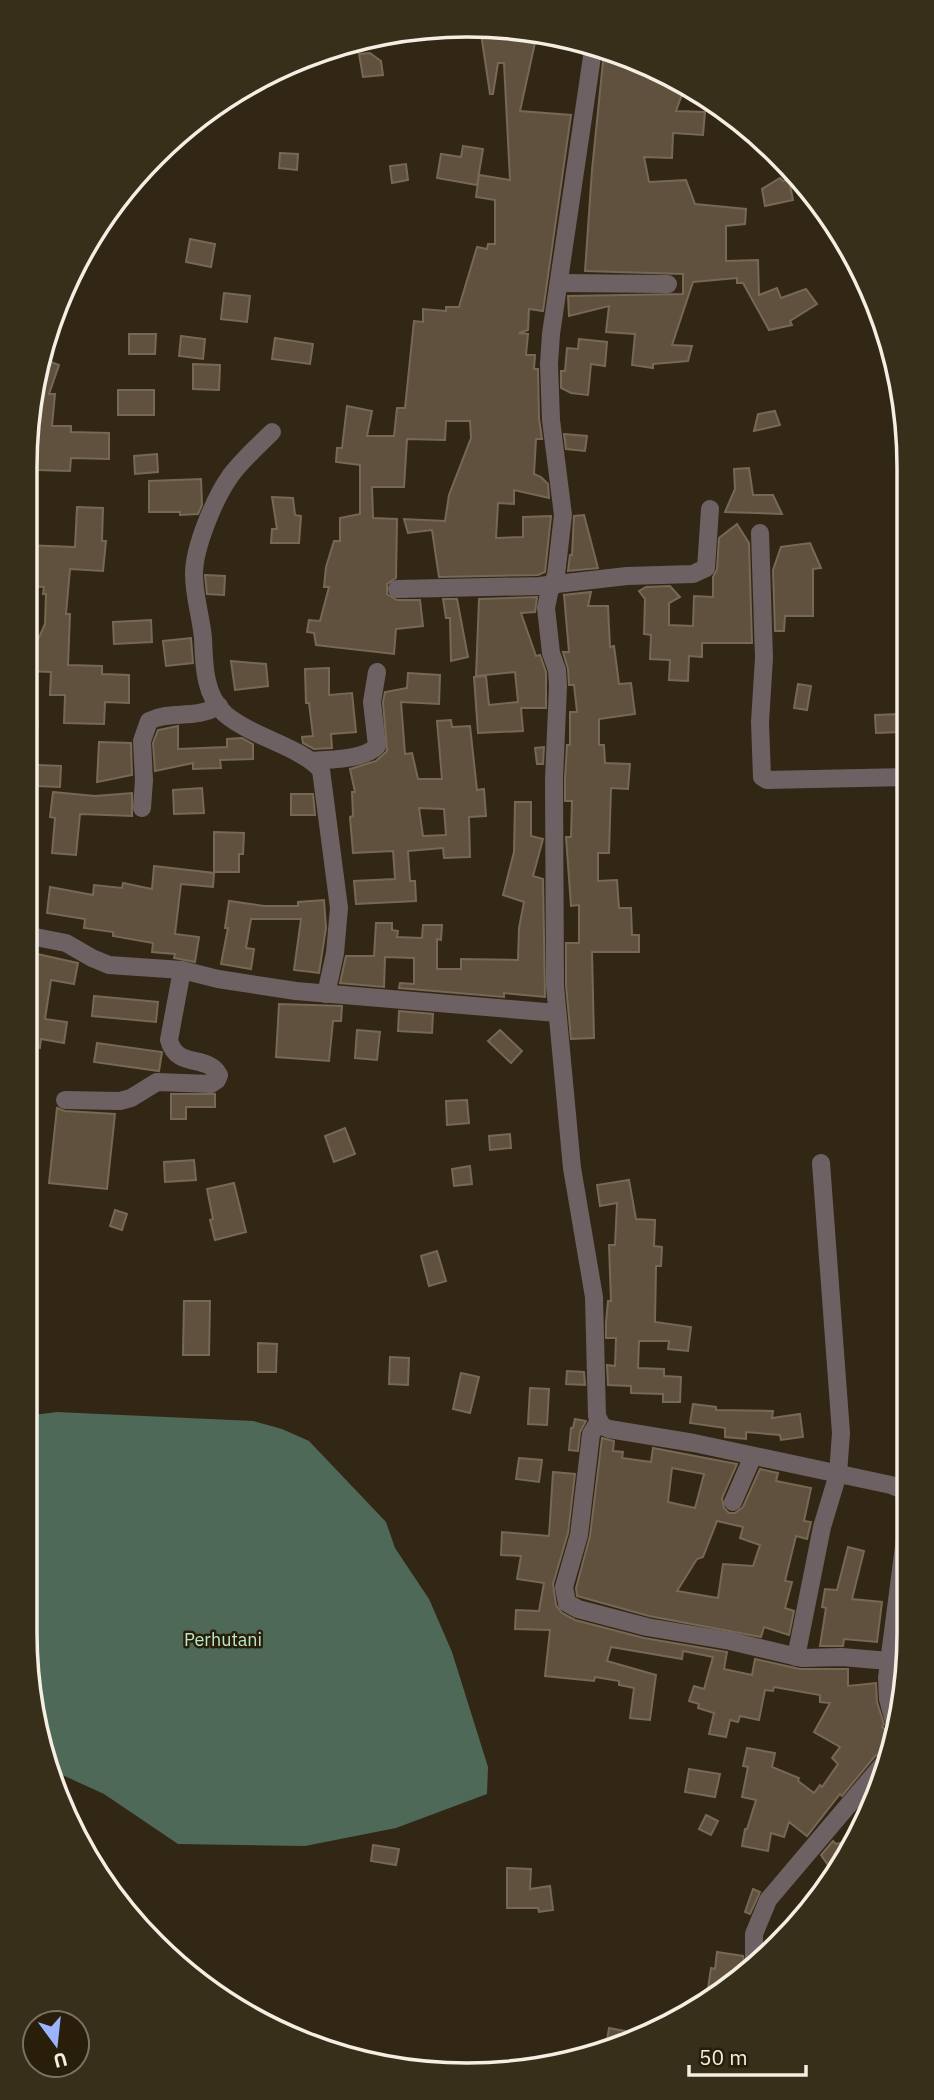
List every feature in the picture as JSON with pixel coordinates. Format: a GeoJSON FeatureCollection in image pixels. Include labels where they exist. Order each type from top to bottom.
{"type":"FeatureCollection","features":[{"type":"Feature","properties":{"kind":"street"},"geometry":{"type":"LineString","coordinates":[[592,56],[551,334],[551,420],[563,515],[561,547],[546,608],[558,686],[554,779],[555,986],[572,1168],[594,1297],[596,1407],[599,1421],[609,1429],[694,1443],[897,1488]]}},
{"type":"Feature","properties":{"kind":"street"},"geometry":{"type":"LineString","coordinates":[[559,283],[668,284]]}},
{"type":"Feature","properties":{"kind":"street"},"geometry":{"type":"LineString","coordinates":[[272,432],[231,475],[221,492],[200,541],[196,560],[195,592],[202,630],[205,673],[210,691],[219,706],[224,713],[250,731],[313,761],[321,770],[339,908],[335,953],[326,993]]}},
{"type":"Feature","properties":{"kind":"street"},"geometry":{"type":"LineString","coordinates":[[397,589],[539,586],[627,576],[693,574],[706,568],[708,561],[710,509]]}},
{"type":"Feature","properties":{"kind":"street"},"geometry":{"type":"LineString","coordinates":[[760,533],[764,658],[760,722],[762,777],[767,780],[897,777]]}},
{"type":"Feature","properties":{"kind":"street"},"geometry":{"type":"LineString","coordinates":[[313,761],[353,755],[373,750],[377,746],[372,702],[377,671]]}},
{"type":"Feature","properties":{"kind":"street"},"geometry":{"type":"LineString","coordinates":[[142,808],[145,769],[142,741],[149,721],[156,717],[206,714],[219,706]]}},
{"type":"Feature","properties":{"kind":"street"},"geometry":{"type":"LineString","coordinates":[[37,937],[66,943],[109,965],[182,970],[218,979],[326,993],[557,1013]]}},
{"type":"Feature","properties":{"kind":"street"},"geometry":{"type":"LineString","coordinates":[[65,1100],[120,1101],[131,1098],[157,1082],[211,1084],[217,1080],[219,1076],[216,1070],[210,1066],[175,1055],[172,1050],[169,1040],[182,970]]}},
{"type":"Feature","properties":{"kind":"street"},"geometry":{"type":"LineString","coordinates":[[796,1657],[822,1527],[838,1474],[840,1406],[821,1163]]}},
{"type":"Feature","properties":{"kind":"street"},"geometry":{"type":"LineString","coordinates":[[599,1421],[590,1434],[579,1535],[564,1587],[567,1603],[647,1628],[730,1641],[796,1657],[889,1661]]}},
{"type":"Feature","properties":{"kind":"street"},"geometry":{"type":"LineString","coordinates":[[733,1502],[753,1456]]}},
{"type":"Feature","properties":{"kind":"street"},"geometry":{"type":"LineString","coordinates":[[891,1709],[888,1699],[889,1661],[897,1600]]}},
{"type":"Feature","properties":{"kind":"street"},"geometry":{"type":"LineString","coordinates":[[754,1953],[754,1934],[768,1900],[871,1778]]}},
{"type":"Feature","properties":{"kind":"green space","name":"Perhutani"},"geometry":{"type":"Polygon","coordinates":[[[57,1412],[253,1421],[282,1429],[309,1441],[386,1522],[395,1548],[429,1599],[452,1652],[488,1767],[487,1794],[396,1828],[305,1846],[178,1844],[104,1794],[61,1775],[45,1717],[38,1661],[37,1414],[57,1412]]]}},
{"type":"Feature","properties":{"kind":"building"},"geometry":{"type":"Polygon","coordinates":[[[482,38],[535,42],[520,111],[571,115],[543,311],[529,309],[528,330],[519,333],[528,334],[526,355],[535,355],[534,369],[538,369],[542,439],[536,439],[534,474],[548,484],[549,498],[514,490],[514,504],[498,503],[496,538],[523,537],[523,517],[551,516],[545,572],[538,575],[439,577],[432,530],[408,533],[404,519],[445,521],[449,495],[471,438],[470,421],[446,421],[445,440],[407,439],[404,487],[372,487],[373,518],[397,519],[396,578],[387,584],[387,594],[397,600],[420,600],[423,626],[396,629],[394,654],[316,645],[314,633],[307,632],[309,620],[320,621],[329,587],[324,587],[326,567],[334,541],[340,541],[340,518],[360,514],[360,465],[336,462],[337,448],[342,448],[347,406],[372,411],[367,436],[394,436],[397,408],[405,408],[414,321],[423,322],[423,309],[446,311],[446,307],[459,307],[477,247],[487,249],[488,244],[495,244],[495,200],[476,197],[479,175],[510,180],[504,63],[498,63],[493,94],[490,94],[482,38]]]}},
{"type":"Feature","properties":{"kind":"building"},"geometry":{"type":"Polygon","coordinates":[[[370,53],[381,61],[383,75],[363,77],[359,54],[370,53]]]}},
{"type":"Feature","properties":{"kind":"building"},"geometry":{"type":"Polygon","coordinates":[[[603,59],[682,94],[676,111],[705,112],[703,135],[673,133],[672,158],[644,157],[649,182],[686,180],[695,204],[746,209],[745,224],[726,226],[726,261],[758,260],[759,295],[777,288],[781,298],[806,289],[817,304],[790,321],[792,325],[769,330],[743,283],[737,283],[737,278],[693,282],[672,345],[692,346],[688,361],[653,364],[653,368],[632,365],[635,334],[606,332],[609,306],[569,316],[568,296],[683,294],[683,274],[585,271],[603,59]]]}},
{"type":"Feature","properties":{"kind":"building"},"geometry":{"type":"Polygon","coordinates":[[[463,146],[483,149],[477,185],[437,178],[441,154],[461,157],[463,146]]]}},
{"type":"Feature","properties":{"kind":"building"},"geometry":{"type":"Polygon","coordinates":[[[280,153],[298,154],[297,170],[279,168],[280,153]]]}},
{"type":"Feature","properties":{"kind":"building"},"geometry":{"type":"Polygon","coordinates":[[[406,164],[408,180],[392,183],[390,166],[406,164]]]}},
{"type":"Feature","properties":{"kind":"building"},"geometry":{"type":"Polygon","coordinates":[[[780,178],[787,180],[793,200],[765,206],[762,189],[780,178]]]}},
{"type":"Feature","properties":{"kind":"building"},"geometry":{"type":"Polygon","coordinates":[[[190,239],[215,244],[211,267],[186,262],[190,239]]]}},
{"type":"Feature","properties":{"kind":"building"},"geometry":{"type":"Polygon","coordinates":[[[224,293],[250,296],[247,322],[221,319],[224,293]]]}},
{"type":"Feature","properties":{"kind":"building"},"geometry":{"type":"Polygon","coordinates":[[[129,334],[156,334],[155,354],[129,354],[129,334]]]}},
{"type":"Feature","properties":{"kind":"building"},"geometry":{"type":"Polygon","coordinates":[[[181,336],[205,339],[203,359],[179,356],[181,336]]]}},
{"type":"Feature","properties":{"kind":"building"},"geometry":{"type":"Polygon","coordinates":[[[275,338],[313,344],[310,364],[272,359],[275,338]]]}},
{"type":"Feature","properties":{"kind":"building"},"geometry":{"type":"Polygon","coordinates":[[[579,339],[607,342],[605,366],[591,364],[588,395],[571,393],[561,388],[561,371],[565,371],[567,348],[578,349],[579,339]]]}},
{"type":"Feature","properties":{"kind":"building"},"geometry":{"type":"Polygon","coordinates":[[[50,361],[59,365],[49,394],[55,394],[52,426],[71,426],[71,432],[109,433],[109,459],[71,458],[70,471],[37,470],[40,411],[50,361]]]}},
{"type":"Feature","properties":{"kind":"building"},"geometry":{"type":"Polygon","coordinates":[[[193,364],[220,365],[219,390],[193,389],[193,364]]]}},
{"type":"Feature","properties":{"kind":"building"},"geometry":{"type":"Polygon","coordinates":[[[118,390],[154,390],[154,415],[118,415],[118,390]]]}},
{"type":"Feature","properties":{"kind":"building"},"geometry":{"type":"Polygon","coordinates":[[[775,411],[780,425],[754,431],[758,414],[775,411]]]}},
{"type":"Feature","properties":{"kind":"building"},"geometry":{"type":"Polygon","coordinates":[[[564,434],[587,436],[585,451],[566,449],[564,434]]]}},
{"type":"Feature","properties":{"kind":"building"},"geometry":{"type":"Polygon","coordinates":[[[157,454],[158,472],[135,474],[134,456],[157,454]]]}},
{"type":"Feature","properties":{"kind":"building"},"geometry":{"type":"Polygon","coordinates":[[[749,468],[753,495],[773,495],[782,514],[725,512],[735,489],[734,469],[749,468]]]}},
{"type":"Feature","properties":{"kind":"building"},"geometry":{"type":"Polygon","coordinates":[[[201,479],[202,505],[198,514],[149,512],[149,481],[201,479]]]}},
{"type":"Feature","properties":{"kind":"building"},"geometry":{"type":"Polygon","coordinates":[[[272,497],[293,498],[295,515],[301,516],[299,543],[271,543],[272,529],[277,529],[272,497]]]}},
{"type":"Feature","properties":{"kind":"building"},"geometry":{"type":"Polygon","coordinates":[[[77,507],[103,508],[102,541],[106,541],[103,571],[70,569],[66,614],[70,614],[68,665],[102,666],[102,674],[129,675],[129,703],[105,702],[104,724],[64,723],[65,695],[50,695],[51,672],[37,671],[37,642],[45,624],[46,594],[43,594],[44,587],[37,587],[37,546],[75,547],[77,507]]]}},
{"type":"Feature","properties":{"kind":"building"},"geometry":{"type":"Polygon","coordinates":[[[584,515],[598,568],[568,571],[572,555],[574,516],[584,515]]]}},
{"type":"Feature","properties":{"kind":"building"},"geometry":{"type":"Polygon","coordinates":[[[737,524],[749,543],[752,643],[702,643],[702,657],[689,656],[688,681],[669,680],[670,660],[650,659],[651,635],[644,634],[645,599],[639,591],[646,587],[670,586],[680,597],[669,603],[669,625],[693,626],[694,596],[713,597],[719,538],[737,524]]]}},
{"type":"Feature","properties":{"kind":"building"},"geometry":{"type":"Polygon","coordinates":[[[810,543],[821,568],[813,569],[813,616],[785,616],[784,631],[775,631],[773,570],[781,547],[810,543]]]}},
{"type":"Feature","properties":{"kind":"building"},"geometry":{"type":"Polygon","coordinates":[[[205,575],[225,576],[224,595],[207,594],[205,575]]]}},
{"type":"Feature","properties":{"kind":"building"},"geometry":{"type":"Polygon","coordinates":[[[591,592],[588,606],[608,606],[610,647],[614,646],[619,684],[631,683],[635,714],[599,719],[599,745],[604,745],[605,763],[630,764],[628,789],[611,788],[609,853],[598,853],[598,881],[617,880],[619,908],[631,908],[632,935],[639,935],[639,952],[592,952],[594,1038],[571,1039],[566,985],[566,943],[579,943],[579,905],[571,906],[566,837],[571,837],[572,801],[565,801],[565,779],[567,745],[570,745],[570,712],[577,712],[574,685],[569,685],[563,652],[569,652],[564,595],[591,592]]]}},
{"type":"Feature","properties":{"kind":"building"},"geometry":{"type":"Polygon","coordinates":[[[537,597],[535,612],[521,613],[536,656],[540,655],[546,672],[546,708],[521,708],[523,731],[478,733],[474,677],[486,676],[489,705],[518,702],[515,672],[476,676],[479,599],[537,597]]]}},
{"type":"Feature","properties":{"kind":"building"},"geometry":{"type":"Polygon","coordinates":[[[443,599],[457,599],[468,657],[451,661],[450,618],[446,618],[443,599]]]}},
{"type":"Feature","properties":{"kind":"building"},"geometry":{"type":"Polygon","coordinates":[[[151,620],[152,642],[114,644],[113,622],[151,620]]]}},
{"type":"Feature","properties":{"kind":"building"},"geometry":{"type":"Polygon","coordinates":[[[191,638],[193,663],[166,666],[163,641],[191,638]]]}},
{"type":"Feature","properties":{"kind":"building"},"geometry":{"type":"Polygon","coordinates":[[[231,661],[266,664],[268,686],[235,690],[231,661]]]}},
{"type":"Feature","properties":{"kind":"building"},"geometry":{"type":"Polygon","coordinates":[[[329,668],[329,695],[352,693],[356,732],[331,734],[332,748],[314,749],[303,743],[302,737],[313,736],[309,703],[306,703],[305,669],[329,668]]]}},
{"type":"Feature","properties":{"kind":"building"},"geometry":{"type":"Polygon","coordinates":[[[408,673],[440,675],[439,704],[401,702],[405,754],[412,753],[418,779],[442,779],[437,721],[451,720],[452,727],[470,726],[477,790],[484,789],[486,816],[469,817],[470,857],[444,858],[443,848],[408,851],[410,881],[415,881],[416,901],[356,904],[354,881],[395,879],[393,851],[353,853],[350,817],[353,816],[352,792],[355,792],[350,769],[376,761],[387,751],[383,702],[385,692],[407,688],[408,673]],[[419,808],[423,836],[446,835],[444,809],[419,808]]]}},
{"type":"Feature","properties":{"kind":"building"},"geometry":{"type":"Polygon","coordinates":[[[798,684],[811,686],[807,710],[794,708],[798,684]]]}},
{"type":"Feature","properties":{"kind":"building"},"geometry":{"type":"Polygon","coordinates":[[[897,714],[897,732],[876,733],[875,715],[897,714]]]}},
{"type":"Feature","properties":{"kind":"building"},"geometry":{"type":"Polygon","coordinates":[[[178,726],[178,749],[227,747],[227,739],[242,738],[253,744],[253,759],[220,760],[221,768],[193,769],[193,763],[155,771],[153,743],[158,730],[178,726]]]}},
{"type":"Feature","properties":{"kind":"building"},"geometry":{"type":"Polygon","coordinates":[[[99,742],[131,743],[132,775],[97,782],[99,742]]]}},
{"type":"Feature","properties":{"kind":"building"},"geometry":{"type":"Polygon","coordinates":[[[544,747],[543,764],[537,764],[535,748],[544,747]]]}},
{"type":"Feature","properties":{"kind":"building"},"geometry":{"type":"Polygon","coordinates":[[[37,765],[61,766],[60,787],[37,786],[37,765]]]}},
{"type":"Feature","properties":{"kind":"building"},"geometry":{"type":"Polygon","coordinates":[[[202,788],[204,813],[174,814],[173,790],[202,788]]]}},
{"type":"Feature","properties":{"kind":"building"},"geometry":{"type":"Polygon","coordinates":[[[53,792],[95,796],[132,793],[132,816],[80,814],[76,855],[52,853],[55,818],[50,817],[53,792]]]}},
{"type":"Feature","properties":{"kind":"building"},"geometry":{"type":"Polygon","coordinates":[[[291,794],[313,794],[315,815],[291,815],[291,794]]]}},
{"type":"Feature","properties":{"kind":"building"},"geometry":{"type":"Polygon","coordinates":[[[515,802],[531,802],[531,836],[543,839],[533,876],[543,879],[545,997],[504,993],[504,997],[399,988],[400,983],[414,984],[414,958],[385,957],[384,987],[340,983],[346,956],[374,956],[376,923],[392,923],[392,930],[398,931],[397,937],[422,938],[423,925],[442,925],[441,940],[437,939],[437,969],[461,969],[461,959],[518,960],[519,928],[524,902],[503,895],[514,852],[515,802]]]}},
{"type":"Feature","properties":{"kind":"building"},"geometry":{"type":"Polygon","coordinates":[[[214,832],[244,833],[243,854],[239,854],[239,872],[214,872],[214,832]]]}},
{"type":"Feature","properties":{"kind":"building"},"geometry":{"type":"Polygon","coordinates":[[[154,866],[214,873],[213,887],[181,884],[175,934],[199,937],[195,962],[174,958],[175,954],[152,952],[153,943],[113,936],[113,932],[84,928],[85,919],[47,913],[50,887],[93,895],[94,885],[122,888],[123,883],[152,889],[154,866]]]}},
{"type":"Feature","properties":{"kind":"building"},"geometry":{"type":"Polygon","coordinates":[[[324,900],[326,928],[319,973],[294,970],[301,919],[251,919],[246,948],[254,949],[251,969],[221,964],[228,928],[225,928],[229,901],[264,906],[298,906],[298,902],[324,900]]]}},
{"type":"Feature","properties":{"kind":"building"},"geometry":{"type":"Polygon","coordinates":[[[37,954],[78,963],[74,984],[51,980],[45,1019],[67,1022],[64,1043],[41,1039],[40,1048],[37,1048],[37,954]]]}},
{"type":"Feature","properties":{"kind":"building"},"geometry":{"type":"Polygon","coordinates":[[[94,996],[158,1002],[156,1022],[92,1016],[94,996]]]}},
{"type":"Feature","properties":{"kind":"building"},"geometry":{"type":"Polygon","coordinates":[[[279,1004],[342,1006],[341,1021],[333,1021],[329,1061],[276,1057],[279,1004]]]}},
{"type":"Feature","properties":{"kind":"building"},"geometry":{"type":"Polygon","coordinates":[[[399,1011],[433,1014],[432,1033],[398,1031],[399,1011]]]}},
{"type":"Feature","properties":{"kind":"building"},"geometry":{"type":"Polygon","coordinates":[[[357,1030],[380,1032],[377,1060],[355,1058],[357,1030]]]}},
{"type":"Feature","properties":{"kind":"building"},"geometry":{"type":"Polygon","coordinates":[[[500,1030],[522,1051],[511,1063],[488,1041],[500,1030]]]}},
{"type":"Feature","properties":{"kind":"building"},"geometry":{"type":"Polygon","coordinates":[[[97,1043],[162,1052],[159,1071],[94,1062],[97,1043]]]}},
{"type":"Feature","properties":{"kind":"building"},"geometry":{"type":"Polygon","coordinates":[[[171,1094],[215,1094],[215,1107],[186,1107],[186,1119],[171,1119],[171,1094]]]}},
{"type":"Feature","properties":{"kind":"building"},"geometry":{"type":"Polygon","coordinates":[[[467,1100],[469,1123],[447,1125],[446,1101],[467,1100]]]}},
{"type":"Feature","properties":{"kind":"building"},"geometry":{"type":"Polygon","coordinates":[[[57,1108],[65,1111],[115,1114],[107,1189],[49,1183],[57,1108]]]}},
{"type":"Feature","properties":{"kind":"building"},"geometry":{"type":"Polygon","coordinates":[[[345,1128],[355,1154],[334,1162],[325,1136],[345,1128]]]}},
{"type":"Feature","properties":{"kind":"building"},"geometry":{"type":"Polygon","coordinates":[[[510,1134],[511,1148],[490,1150],[489,1136],[510,1134]]]}},
{"type":"Feature","properties":{"kind":"building"},"geometry":{"type":"Polygon","coordinates":[[[194,1160],[196,1180],[165,1182],[164,1162],[194,1160]]]}},
{"type":"Feature","properties":{"kind":"building"},"geometry":{"type":"Polygon","coordinates":[[[470,1166],[472,1184],[454,1186],[452,1169],[470,1166]]]}},
{"type":"Feature","properties":{"kind":"building"},"geometry":{"type":"Polygon","coordinates":[[[629,1180],[636,1219],[655,1220],[654,1246],[662,1247],[661,1266],[656,1266],[655,1322],[691,1327],[688,1351],[668,1349],[669,1341],[639,1341],[638,1368],[664,1369],[664,1376],[681,1377],[680,1402],[663,1402],[663,1394],[631,1393],[631,1386],[608,1385],[607,1365],[615,1366],[616,1338],[606,1338],[606,1322],[608,1301],[611,1301],[609,1245],[615,1245],[617,1203],[600,1206],[597,1185],[629,1180]]]}},
{"type":"Feature","properties":{"kind":"building"},"geometry":{"type":"Polygon","coordinates":[[[234,1183],[246,1232],[215,1240],[207,1189],[234,1183]]]}},
{"type":"Feature","properties":{"kind":"building"},"geometry":{"type":"Polygon","coordinates":[[[115,1210],[127,1214],[122,1230],[110,1226],[115,1210]]]}},
{"type":"Feature","properties":{"kind":"building"},"geometry":{"type":"Polygon","coordinates":[[[437,1251],[446,1281],[429,1286],[421,1256],[437,1251]]]}},
{"type":"Feature","properties":{"kind":"building"},"geometry":{"type":"Polygon","coordinates":[[[184,1301],[210,1301],[209,1355],[183,1355],[184,1301]]]}},
{"type":"Feature","properties":{"kind":"building"},"geometry":{"type":"Polygon","coordinates":[[[258,1343],[277,1344],[276,1372],[258,1372],[258,1343]]]}},
{"type":"Feature","properties":{"kind":"building"},"geometry":{"type":"Polygon","coordinates":[[[390,1357],[409,1358],[408,1385],[389,1384],[390,1357]]]}},
{"type":"Feature","properties":{"kind":"building"},"geometry":{"type":"Polygon","coordinates":[[[567,1371],[584,1372],[585,1385],[566,1384],[567,1371]]]}},
{"type":"Feature","properties":{"kind":"building"},"geometry":{"type":"Polygon","coordinates":[[[461,1373],[479,1377],[470,1413],[453,1409],[461,1373]]]}},
{"type":"Feature","properties":{"kind":"building"},"geometry":{"type":"Polygon","coordinates":[[[530,1388],[549,1389],[547,1425],[528,1424],[530,1388]]]}},
{"type":"Feature","properties":{"kind":"building"},"geometry":{"type":"Polygon","coordinates":[[[693,1404],[716,1407],[716,1410],[773,1411],[772,1418],[800,1414],[803,1437],[781,1440],[780,1435],[746,1432],[746,1439],[725,1437],[725,1428],[690,1423],[693,1404]]]}},
{"type":"Feature","properties":{"kind":"building"},"geometry":{"type":"Polygon","coordinates":[[[575,1419],[586,1421],[580,1432],[578,1451],[569,1450],[571,1428],[575,1419]]]}},
{"type":"Feature","properties":{"kind":"building"},"geometry":{"type":"Polygon","coordinates":[[[602,1438],[614,1441],[613,1451],[623,1452],[622,1458],[651,1462],[653,1448],[737,1464],[722,1498],[724,1508],[729,1513],[735,1513],[743,1507],[760,1469],[778,1473],[776,1481],[811,1488],[804,1521],[811,1522],[807,1539],[796,1536],[785,1581],[792,1582],[785,1608],[794,1611],[789,1635],[764,1627],[761,1637],[649,1616],[577,1596],[576,1588],[590,1536],[602,1438]],[[672,1468],[668,1502],[695,1508],[704,1474],[672,1468]],[[717,1521],[703,1557],[697,1559],[677,1591],[718,1598],[723,1564],[753,1566],[760,1545],[740,1538],[743,1527],[717,1521]]]}},
{"type":"Feature","properties":{"kind":"building"},"geometry":{"type":"Polygon","coordinates":[[[519,1458],[542,1460],[539,1482],[516,1479],[519,1458]]]}},
{"type":"Feature","properties":{"kind":"building"},"geometry":{"type":"Polygon","coordinates":[[[553,1472],[575,1474],[568,1533],[553,1584],[556,1605],[562,1613],[575,1620],[644,1638],[727,1652],[724,1669],[752,1675],[755,1659],[800,1669],[848,1669],[848,1686],[876,1683],[877,1702],[884,1724],[882,1727],[886,1730],[880,1753],[842,1796],[840,1794],[807,1836],[789,1822],[784,1837],[771,1833],[768,1851],[742,1846],[756,1800],[742,1797],[748,1767],[743,1766],[747,1748],[775,1753],[772,1767],[799,1778],[798,1781],[814,1793],[820,1785],[822,1787],[838,1764],[832,1758],[840,1747],[814,1732],[830,1703],[820,1702],[820,1695],[774,1687],[773,1691],[765,1690],[759,1720],[740,1716],[738,1722],[730,1720],[726,1737],[709,1734],[714,1713],[698,1708],[699,1704],[689,1701],[694,1686],[704,1689],[713,1657],[683,1651],[682,1659],[611,1647],[607,1661],[656,1675],[650,1720],[630,1718],[634,1688],[619,1685],[619,1681],[595,1677],[594,1681],[545,1676],[550,1630],[515,1629],[516,1610],[539,1611],[544,1583],[517,1579],[521,1556],[501,1555],[502,1532],[549,1536],[553,1472]]]}},
{"type":"Feature","properties":{"kind":"building"},"geometry":{"type":"Polygon","coordinates":[[[848,1547],[864,1551],[852,1599],[882,1602],[877,1642],[844,1639],[843,1646],[820,1646],[826,1608],[822,1607],[825,1589],[837,1590],[848,1547]]]}},
{"type":"Feature","properties":{"kind":"building"},"geometry":{"type":"Polygon","coordinates":[[[689,1769],[720,1774],[715,1797],[685,1792],[689,1769]]]}},
{"type":"Feature","properties":{"kind":"building"},"geometry":{"type":"Polygon","coordinates":[[[706,1815],[718,1821],[711,1835],[699,1829],[706,1815]]]}},
{"type":"Feature","properties":{"kind":"building"},"geometry":{"type":"Polygon","coordinates":[[[833,1841],[836,1844],[843,1842],[829,1866],[821,1855],[833,1841]]]}},
{"type":"Feature","properties":{"kind":"building"},"geometry":{"type":"Polygon","coordinates":[[[373,1845],[399,1849],[396,1865],[371,1861],[373,1845]]]}},
{"type":"Feature","properties":{"kind":"building"},"geometry":{"type":"Polygon","coordinates":[[[507,1868],[531,1869],[530,1889],[550,1886],[553,1910],[539,1912],[538,1908],[507,1908],[507,1868]]]}},
{"type":"Feature","properties":{"kind":"building"},"geometry":{"type":"Polygon","coordinates":[[[753,1889],[760,1892],[750,1914],[745,1912],[753,1889]]]}},
{"type":"Feature","properties":{"kind":"building"},"geometry":{"type":"Polygon","coordinates":[[[717,1952],[743,1956],[744,1962],[708,1990],[711,1968],[715,1969],[717,1952]]]}},
{"type":"Feature","properties":{"kind":"building"},"geometry":{"type":"Polygon","coordinates":[[[609,2028],[628,2032],[607,2039],[609,2028]]]}}]}
